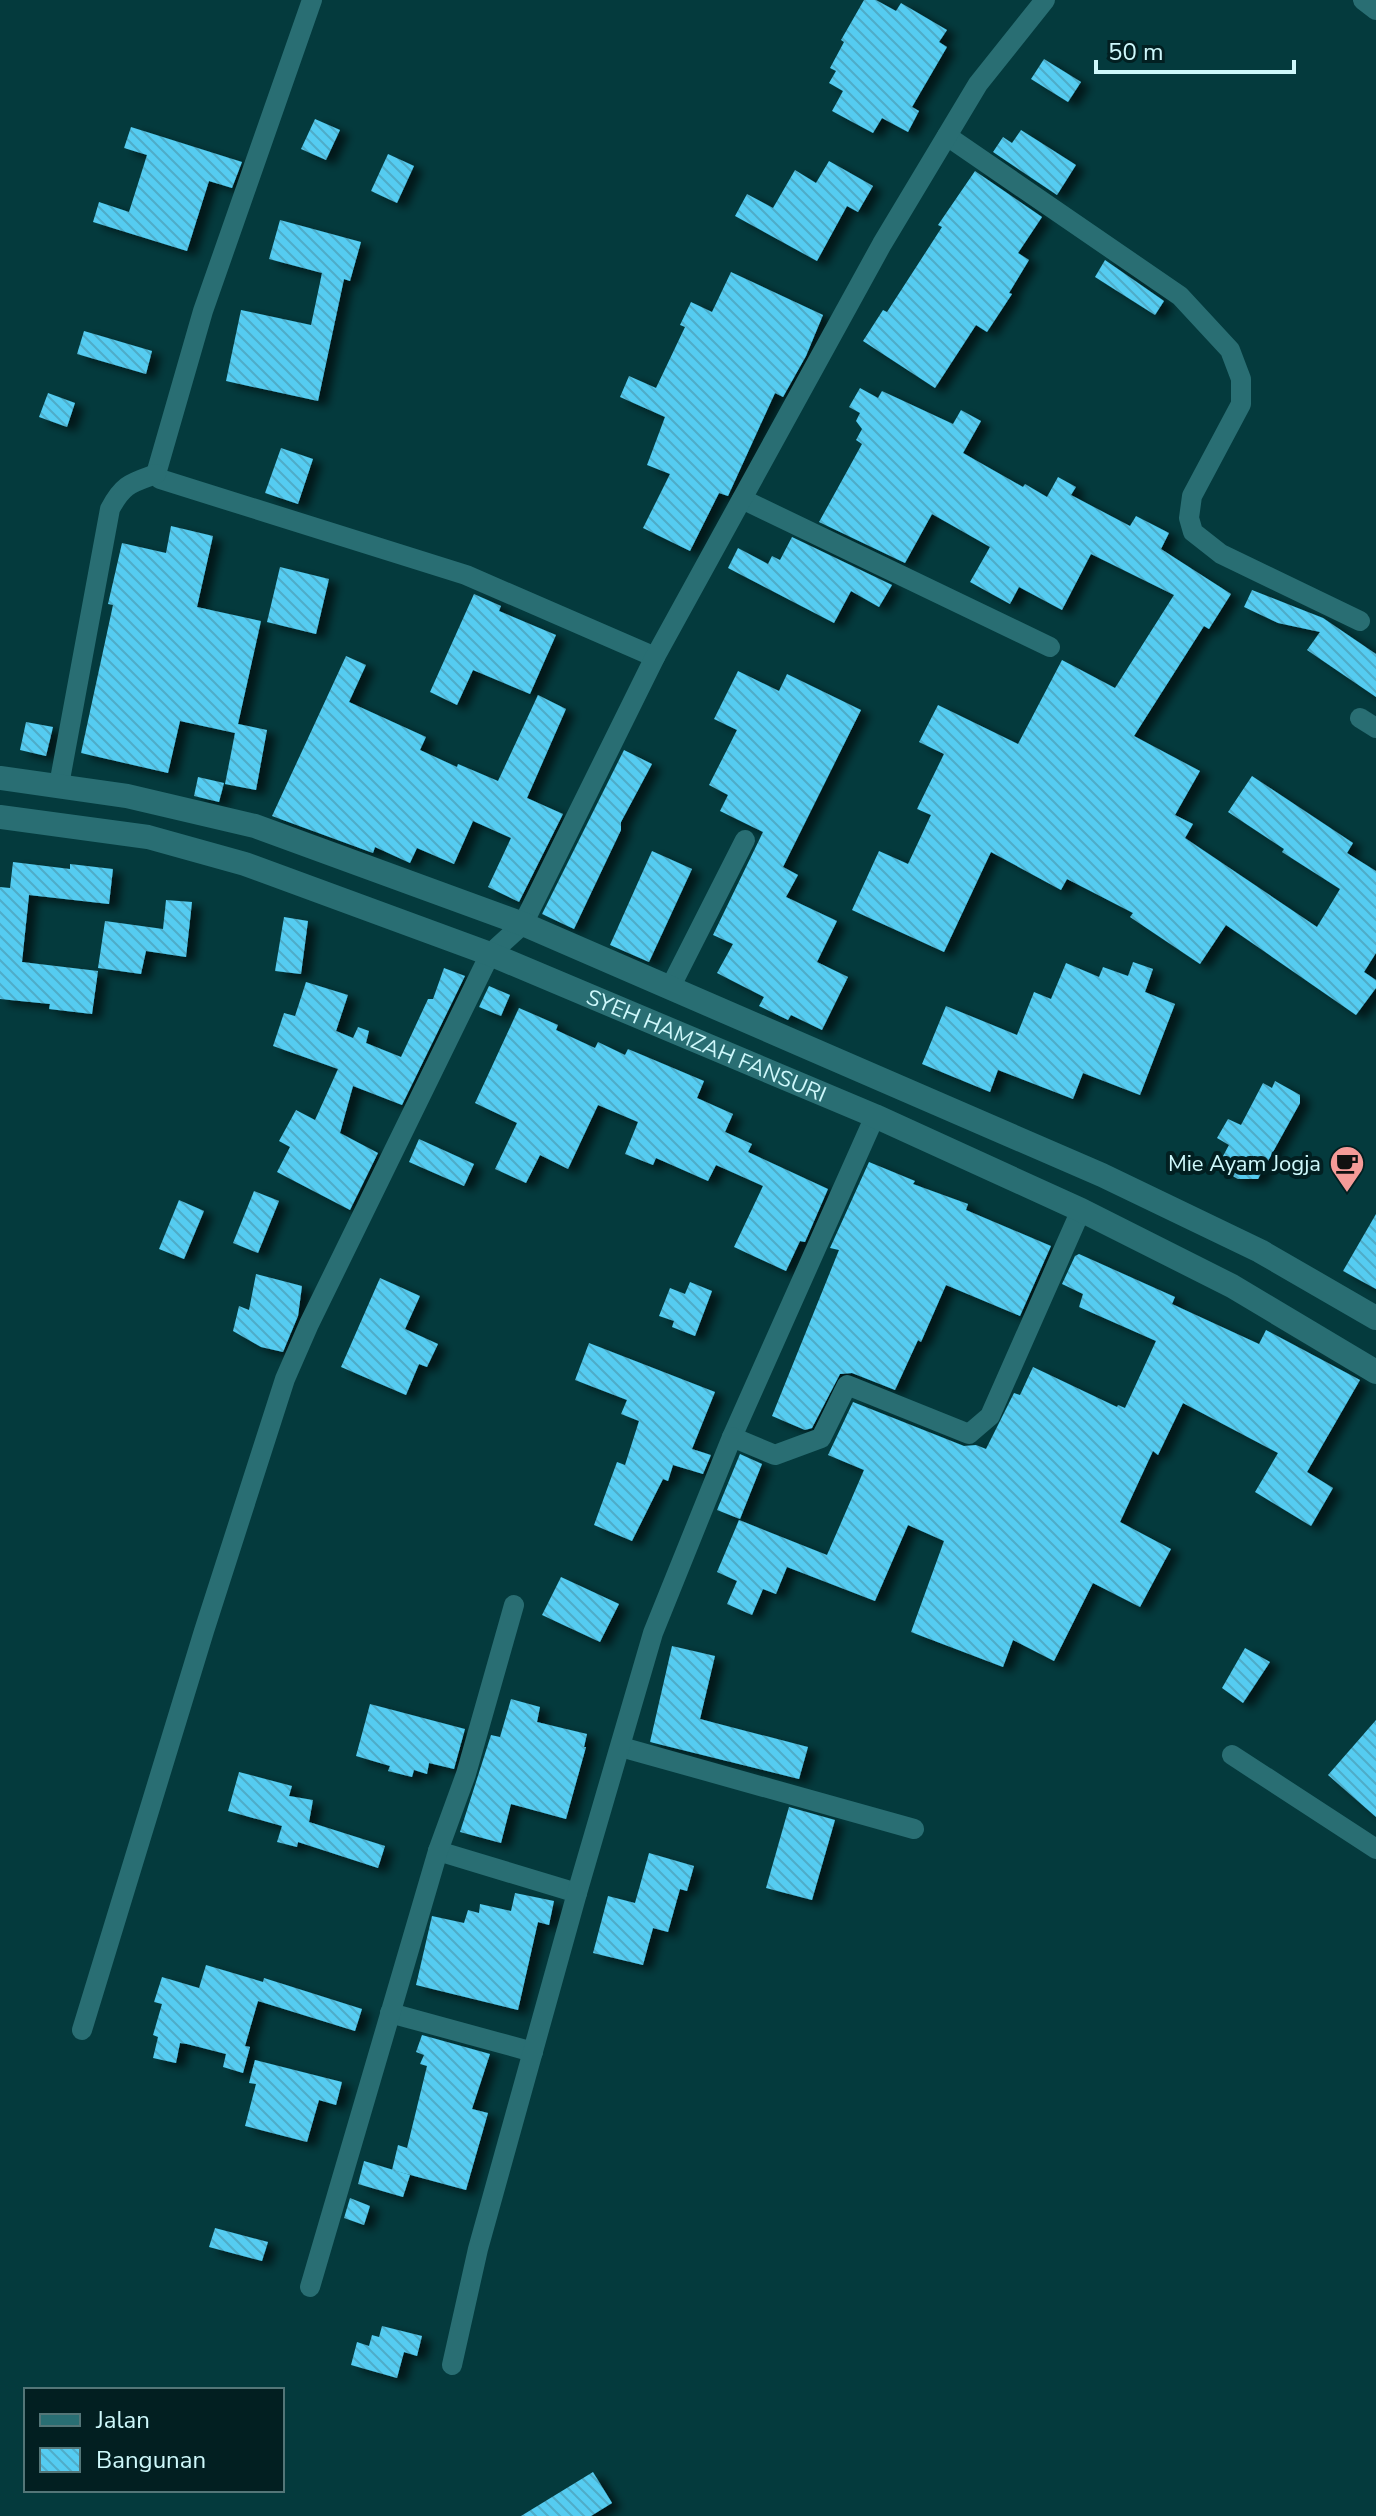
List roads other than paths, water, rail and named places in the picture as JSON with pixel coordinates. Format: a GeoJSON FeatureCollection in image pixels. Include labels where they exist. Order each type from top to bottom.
{"type":"FeatureCollection","features":[{"type":"Feature","properties":{"kind":"main road","name":"SYEH HAMZAH FANSURI"},"geometry":{"type":"LineString","coordinates":[[0,778],[127,796],[255,826],[523,924],[1160,1202],[1260,1251],[1376,1318]]}},
{"type":"Feature","properties":{"kind":"main road","name":"SYEH HAMZAH FANSURI"},"geometry":{"type":"LineString","coordinates":[[0,817],[148,837],[245,864],[490,954],[875,1116],[1081,1210],[1232,1286],[1376,1372]]}},
{"type":"Feature","properties":{"kind":"street"},"geometry":{"type":"LineString","coordinates":[[156,474],[203,311],[312,0]]}},
{"type":"Feature","properties":{"kind":"street"},"geometry":{"type":"LineString","coordinates":[[82,2030],[208,1616],[285,1379],[309,1324],[490,954],[523,924],[655,657],[882,244],[978,84],[1045,0]]}},
{"type":"Feature","properties":{"kind":"street"},"geometry":{"type":"LineString","coordinates":[[1363,0],[1376,10]]}},
{"type":"Feature","properties":{"kind":"street"},"geometry":{"type":"LineString","coordinates":[[947,136],[1180,296],[1230,350],[1241,379],[1241,404],[1192,496],[1189,518],[1193,532],[1221,554],[1360,621]]}},
{"type":"Feature","properties":{"kind":"street"},"geometry":{"type":"LineString","coordinates":[[156,474],[160,479],[466,575],[655,657]]}},
{"type":"Feature","properties":{"kind":"street"},"geometry":{"type":"LineString","coordinates":[[59,785],[110,509],[119,491],[156,474]]}},
{"type":"Feature","properties":{"kind":"street"},"geometry":{"type":"LineString","coordinates":[[742,499],[1050,647]]}},
{"type":"Feature","properties":{"kind":"street"},"geometry":{"type":"LineString","coordinates":[[671,986],[745,840]]}},
{"type":"Feature","properties":{"kind":"street"},"geometry":{"type":"LineString","coordinates":[[452,2365],[478,2249],[653,1633],[732,1437],[875,1116]]}},
{"type":"Feature","properties":{"kind":"street"},"geometry":{"type":"LineString","coordinates":[[732,1437],[775,1455],[821,1438],[847,1385],[969,1434],[990,1416],[1081,1210]]}},
{"type":"Feature","properties":{"kind":"street"},"geometry":{"type":"LineString","coordinates":[[310,2287],[438,1851],[466,1774],[514,1605]]}},
{"type":"Feature","properties":{"kind":"street"},"geometry":{"type":"LineString","coordinates":[[621,1747],[914,1829]]}},
{"type":"Feature","properties":{"kind":"street"},"geometry":{"type":"LineString","coordinates":[[1232,1755],[1376,1849]]}},
{"type":"Feature","properties":{"kind":"street"},"geometry":{"type":"LineString","coordinates":[[438,1851],[577,1893]]}},
{"type":"Feature","properties":{"kind":"street"},"geometry":{"type":"LineString","coordinates":[[390,2013],[533,2052]]}},
{"type":"Feature","properties":{"kind":"place","name":"Mie Ayam Jogja"},"geometry":{"type":"Point","coordinates":[1347,1194]}}]}
